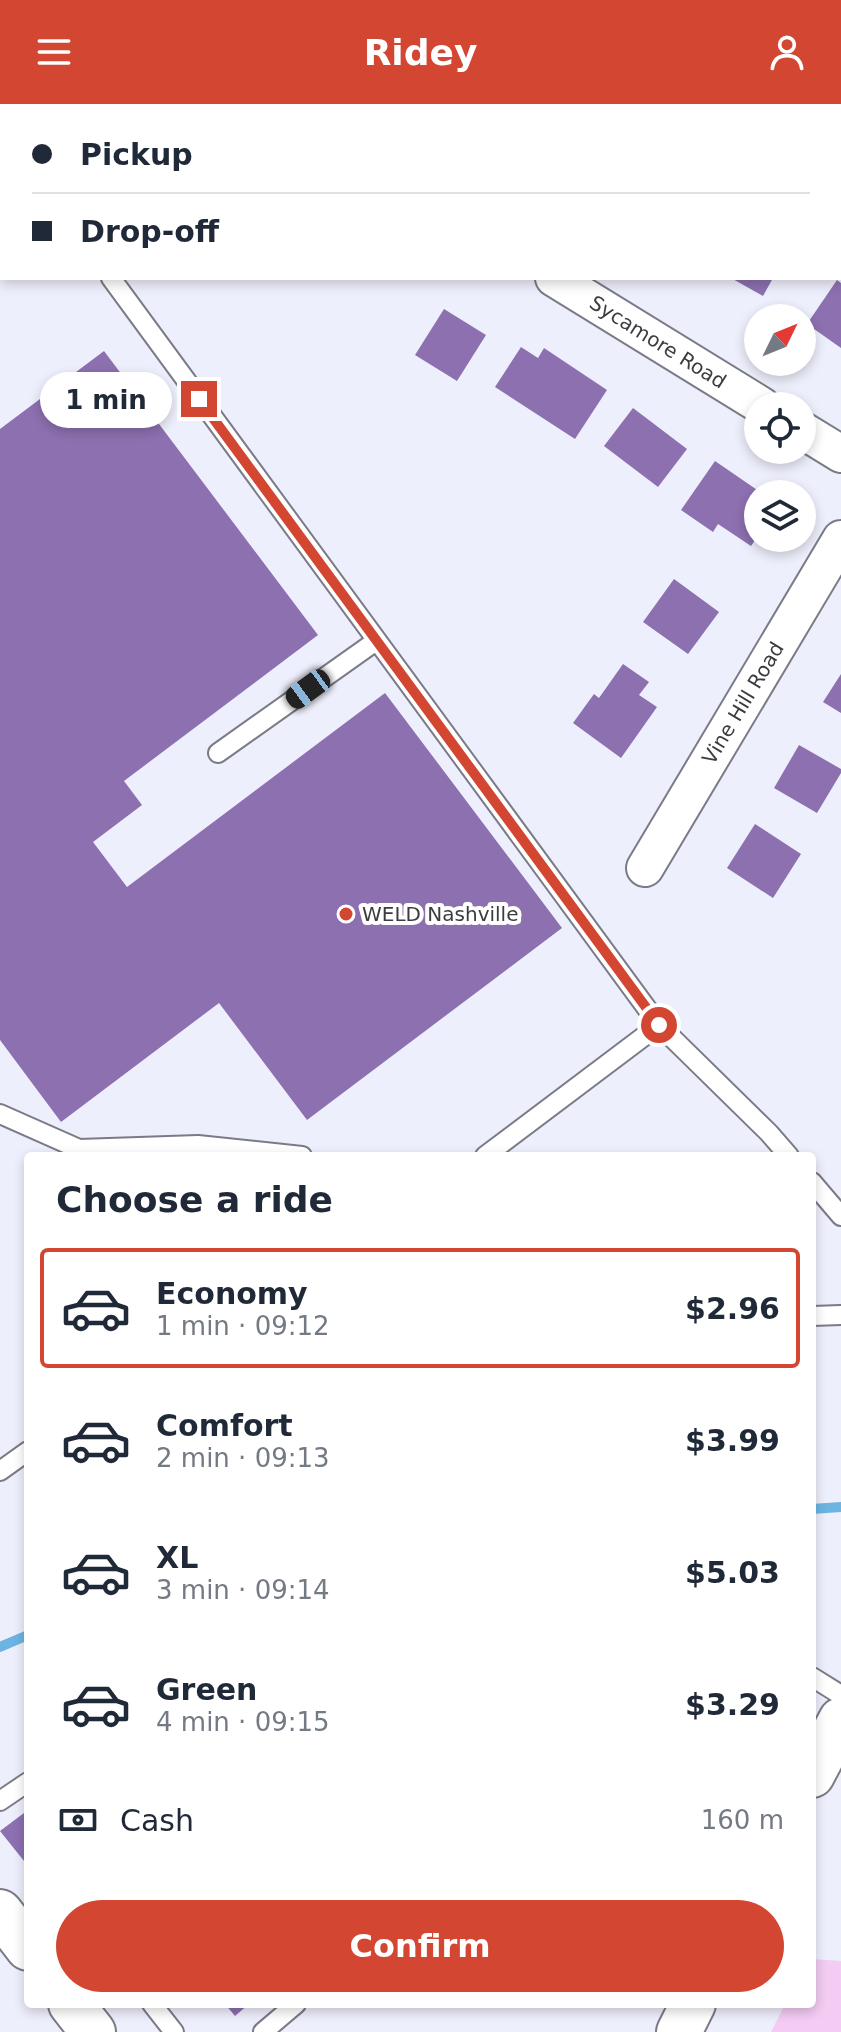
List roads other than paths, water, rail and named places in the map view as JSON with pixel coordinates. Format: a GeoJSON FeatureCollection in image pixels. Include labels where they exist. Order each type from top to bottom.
{"type":"FeatureCollection","features":[{"type":"Feature","properties":{"kind":"main road"},"geometry":{"type":"LineString","coordinates":[[816,1767],[841,1720]]}},
{"type":"Feature","properties":{"kind":"main road"},"geometry":{"type":"LineString","coordinates":[[0,1912],[24,1943]]}},
{"type":"Feature","properties":{"kind":"main road"},"geometry":{"type":"LineString","coordinates":[[74,2008],[93,2032]]}},
{"type":"Feature","properties":{"kind":"main road"},"geometry":{"type":"LineString","coordinates":[[679,2032],[691,2008]]}},
{"type":"Feature","properties":{"kind":"street","name":"Sycamore Road"},"geometry":{"type":"LineString","coordinates":[[557,280],[744,395]]}},
{"type":"Feature","properties":{"kind":"street"},"geometry":{"type":"LineString","coordinates":[[816,439],[841,454]]}},
{"type":"Feature","properties":{"kind":"street","name":"Vine Hill Road"},"geometry":{"type":"LineString","coordinates":[[645,868],[841,539]]}},
{"type":"Feature","properties":{"kind":"lane"},"geometry":{"type":"LineString","coordinates":[[112,280],[659,1025],[786,1152]]}},
{"type":"Feature","properties":{"kind":"lane"},"geometry":{"type":"LineString","coordinates":[[218,753],[376,641]]}},
{"type":"Feature","properties":{"kind":"lane"},"geometry":{"type":"LineString","coordinates":[[490,1152],[659,1025]]}},
{"type":"Feature","properties":{"kind":"lane"},"geometry":{"type":"LineString","coordinates":[[0,1114],[79,1149],[198,1145],[264,1152]]}},
{"type":"Feature","properties":{"kind":"lane"},"geometry":{"type":"LineString","coordinates":[[816,1187],[841,1216]]}},
{"type":"Feature","properties":{"kind":"lane"},"geometry":{"type":"LineString","coordinates":[[816,1316],[841,1315]]}},
{"type":"Feature","properties":{"kind":"lane"},"geometry":{"type":"LineString","coordinates":[[0,1471],[24,1454]]}},
{"type":"Feature","properties":{"kind":"lane"},"geometry":{"type":"LineString","coordinates":[[816,1679],[841,1695]]}},
{"type":"Feature","properties":{"kind":"lane"},"geometry":{"type":"LineString","coordinates":[[0,1801],[24,1785]]}},
{"type":"Feature","properties":{"kind":"lane"},"geometry":{"type":"LineString","coordinates":[[155,2008],[174,2032]]}},
{"type":"Feature","properties":{"kind":"lane"},"geometry":{"type":"LineString","coordinates":[[263,2032],[291,2008]]}},
{"type":"Feature","properties":{"kind":"waterway"},"geometry":{"type":"LineString","coordinates":[[816,1509],[841,1507]]}},
{"type":"Feature","properties":{"kind":"waterway"},"geometry":{"type":"LineString","coordinates":[[0,1647],[24,1637]]}},
{"type":"Feature","properties":{"kind":"place","name":"WELD Nashville"},"geometry":{"type":"Point","coordinates":[346,914]}}]}
